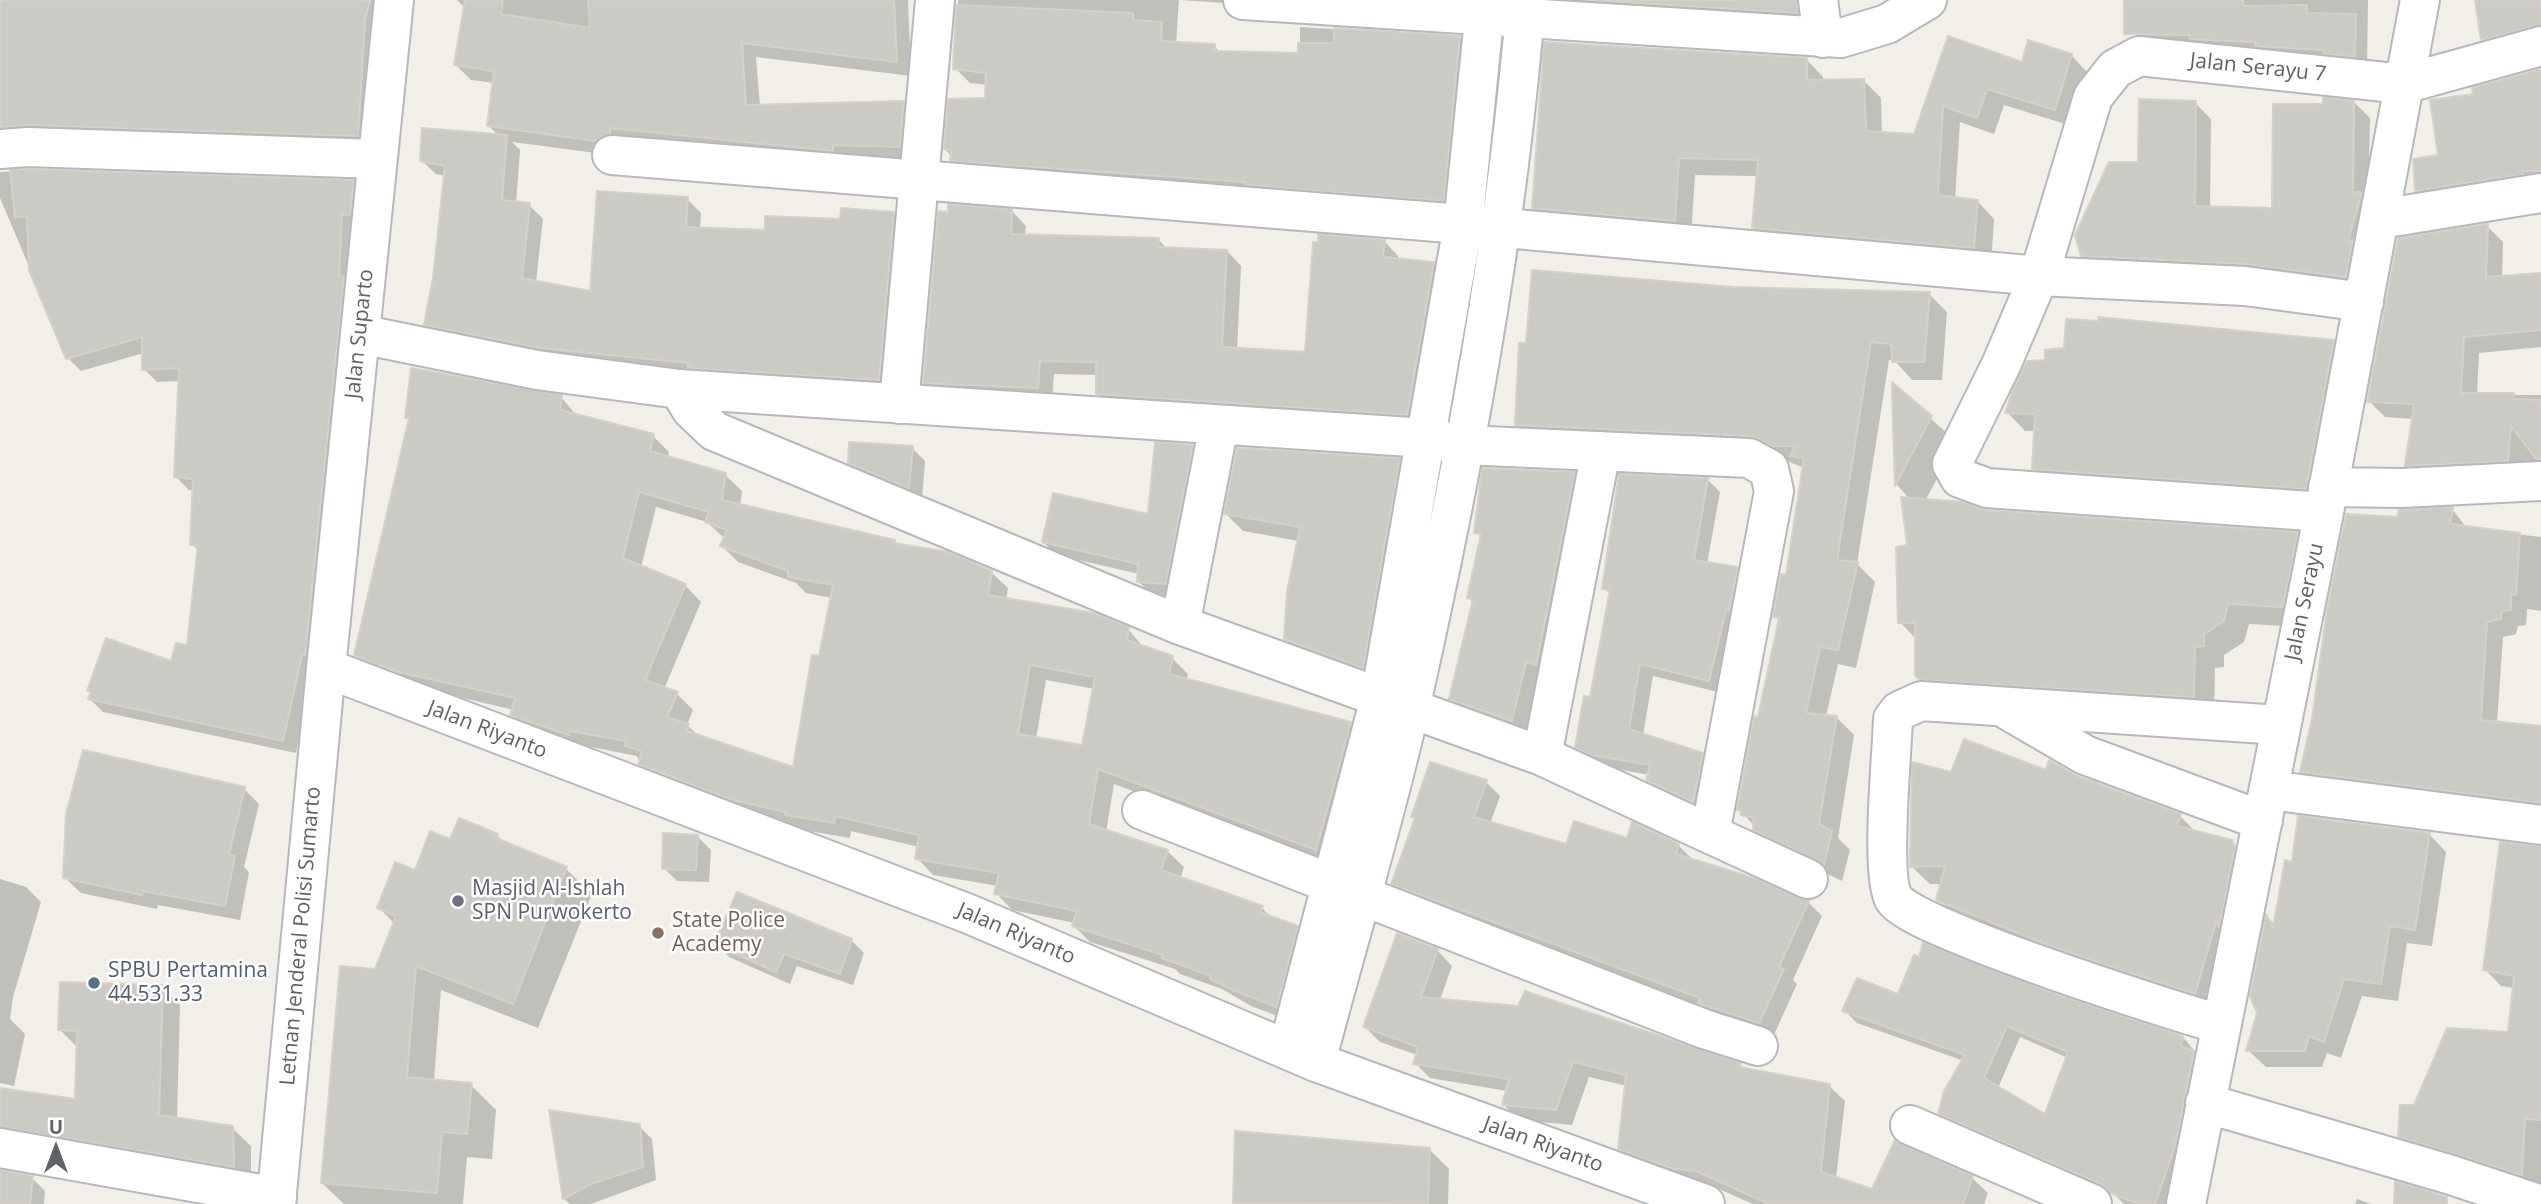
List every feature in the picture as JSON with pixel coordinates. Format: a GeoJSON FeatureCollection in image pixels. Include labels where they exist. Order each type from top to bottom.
{"type":"FeatureCollection","features":[{"type":"Feature","properties":{"kind":"street","name":"Jalan Suparto"},"geometry":{"type":"LineString","coordinates":[[326,668],[394,0]]}},
{"type":"Feature","properties":{"kind":"street"},"geometry":{"type":"LineString","coordinates":[[900,404],[935,0]]}},
{"type":"Feature","properties":{"kind":"street"},"geometry":{"type":"LineString","coordinates":[[1243,0],[1525,10],[1823,38],[1841,38],[1887,24],[1927,0]]}},
{"type":"Feature","properties":{"kind":"street"},"geometry":{"type":"LineString","coordinates":[[1818,0],[1823,38]]}},
{"type":"Feature","properties":{"kind":"street","name":"Jalan Serayu"},"geometry":{"type":"LineString","coordinates":[[2186,1204],[2326,500],[2420,0]]}},
{"type":"Feature","properties":{"kind":"street"},"geometry":{"type":"LineString","coordinates":[[1395,702],[1426,438],[1463,225],[1486,8]]}},
{"type":"Feature","properties":{"kind":"street"},"geometry":{"type":"LineString","coordinates":[[1302,1056],[1465,445],[1502,230],[1525,10]]}},
{"type":"Feature","properties":{"kind":"street"},"geometry":{"type":"LineString","coordinates":[[2404,84],[2541,46]]}},
{"type":"Feature","properties":{"kind":"street","name":"Jalan Serayu 7"},"geometry":{"type":"LineString","coordinates":[[2039,276],[2093,97],[2115,69],[2139,56],[2404,84]]}},
{"type":"Feature","properties":{"kind":"street"},"geometry":{"type":"LineString","coordinates":[[0,149],[28,147],[377,159]]}},
{"type":"Feature","properties":{"kind":"street"},"geometry":{"type":"LineString","coordinates":[[612,155],[1463,225],[2039,276],[2245,286],[2364,302]]}},
{"type":"Feature","properties":{"kind":"street"},"geometry":{"type":"LineString","coordinates":[[2380,219],[2541,193]]}},
{"type":"Feature","properties":{"kind":"street"},"geometry":{"type":"LineString","coordinates":[[2039,276],[2001,365],[1952,464],[1959,478],[1987,488],[2326,500],[2402,488],[2541,481]]}},
{"type":"Feature","properties":{"kind":"street"},"geometry":{"type":"LineString","coordinates":[[360,334],[537,370],[679,389],[1426,438],[1465,445],[1749,458],[1769,469],[1774,491],[1710,834]]}},
{"type":"Feature","properties":{"kind":"street"},"geometry":{"type":"LineString","coordinates":[[679,389],[691,409],[714,431],[1180,625],[1542,756],[1808,879]]}},
{"type":"Feature","properties":{"kind":"street"},"geometry":{"type":"LineString","coordinates":[[1180,625],[1219,425]]}},
{"type":"Feature","properties":{"kind":"street"},"geometry":{"type":"LineString","coordinates":[[1542,756],[1601,451]]}},
{"type":"Feature","properties":{"kind":"street","name":"Jalan Riyanto"},"geometry":{"type":"LineString","coordinates":[[326,668],[969,914],[1302,1056],[1705,1204]]}},
{"type":"Feature","properties":{"kind":"street","name":"Letnan Jenderal Polisi Sumarto"},"geometry":{"type":"LineString","coordinates":[[276,1200],[326,668]]}},
{"type":"Feature","properties":{"kind":"street"},"geometry":{"type":"LineString","coordinates":[[2220,1024],[2071,975],[1930,923],[1902,908],[1894,899],[1889,864],[1893,719],[1899,711],[1921,701],[2280,725]]}},
{"type":"Feature","properties":{"kind":"street"},"geometry":{"type":"LineString","coordinates":[[2001,706],[2039,731],[2085,755],[2266,806],[2541,825]]}},
{"type":"Feature","properties":{"kind":"street"},"geometry":{"type":"LineString","coordinates":[[1142,810],[1704,1029],[1758,1046]]}},
{"type":"Feature","properties":{"kind":"street"},"geometry":{"type":"LineString","coordinates":[[2205,1103],[2448,1174],[2539,1204]]}},
{"type":"Feature","properties":{"kind":"street"},"geometry":{"type":"LineString","coordinates":[[1910,1125],[2092,1204]]}},
{"type":"Feature","properties":{"kind":"street"},"geometry":{"type":"LineString","coordinates":[[0,1148],[276,1200]]}},
{"type":"Feature","properties":{"kind":"building"},"geometry":{"type":"Polygon","coordinates":[[[0,0],[370,0],[365,20],[358,136],[29,125],[0,127],[0,0]]]}},
{"type":"Feature","properties":{"kind":"building"},"geometry":{"type":"Polygon","coordinates":[[[465,0],[503,0],[501,14],[590,28],[588,0],[894,0],[897,62],[742,43],[746,105],[904,101],[900,147],[833,145],[833,151],[610,128],[610,134],[596,141],[487,126],[494,71],[454,65],[465,0]]]}},
{"type":"Feature","properties":{"kind":"building"},"geometry":{"type":"Polygon","coordinates":[[[1588,0],[1797,0],[1798,13],[1588,0]]]}},
{"type":"Feature","properties":{"kind":"building"},"geometry":{"type":"Polygon","coordinates":[[[2124,0],[2243,0],[2243,6],[2307,5],[2307,13],[2356,14],[2355,57],[2324,54],[2324,50],[2255,46],[2255,42],[2190,39],[2190,35],[2124,34],[2124,0]]]}},
{"type":"Feature","properties":{"kind":"building"},"geometry":{"type":"Polygon","coordinates":[[[2475,0],[2541,0],[2541,25],[2481,40],[2475,0]]]}},
{"type":"Feature","properties":{"kind":"building"},"geometry":{"type":"Polygon","coordinates":[[[956,5],[1133,13],[1133,20],[1162,22],[1161,41],[1215,44],[1215,51],[1298,53],[1298,43],[1334,43],[1334,28],[1460,36],[1444,201],[1245,185],[1245,182],[950,161],[951,150],[944,149],[948,99],[985,98],[986,73],[953,69],[956,5]]]}},
{"type":"Feature","properties":{"kind":"building"},"geometry":{"type":"Polygon","coordinates":[[[1948,36],[2022,62],[2028,40],[2072,54],[2055,110],[1987,89],[1977,118],[1943,106],[1938,195],[1978,200],[1974,248],[1752,228],[1758,160],[1679,158],[1675,221],[1532,208],[1544,42],[1807,58],[1807,80],[1864,79],[1866,131],[1914,134],[1948,36]]]}},
{"type":"Feature","properties":{"kind":"building"},"geometry":{"type":"Polygon","coordinates":[[[2541,69],[2541,171],[2523,171],[2523,174],[2415,191],[2413,159],[2438,155],[2430,100],[2473,94],[2472,88],[2541,69]]]}},
{"type":"Feature","properties":{"kind":"building"},"geometry":{"type":"Polygon","coordinates":[[[2323,97],[2354,101],[2353,192],[2362,192],[2348,241],[2353,240],[2346,277],[2246,264],[2081,256],[2075,235],[2109,162],[2138,162],[2139,99],[2196,101],[2195,206],[2272,208],[2273,104],[2323,104],[2323,97]]]}},
{"type":"Feature","properties":{"kind":"building"},"geometry":{"type":"Polygon","coordinates":[[[422,128],[507,135],[502,200],[530,203],[522,278],[590,291],[597,191],[688,197],[686,227],[765,230],[765,216],[840,219],[841,208],[894,212],[879,380],[688,368],[688,363],[541,348],[424,325],[433,278],[445,166],[420,161],[422,128]]]}},
{"type":"Feature","properties":{"kind":"building"},"geometry":{"type":"Polygon","coordinates":[[[10,170],[354,180],[350,215],[342,214],[339,276],[344,277],[305,655],[302,655],[283,741],[88,699],[91,692],[87,691],[106,638],[171,661],[176,643],[187,645],[198,545],[190,545],[193,479],[174,477],[179,368],[142,370],[142,337],[66,359],[29,270],[27,216],[15,218],[10,170]]]}},
{"type":"Feature","properties":{"kind":"building"},"geometry":{"type":"Polygon","coordinates":[[[948,204],[1012,209],[1011,234],[1159,238],[1158,247],[1227,250],[1222,347],[1305,352],[1313,242],[1318,243],[1318,234],[1385,240],[1383,257],[1434,262],[1407,415],[1096,394],[1096,362],[1040,361],[1038,388],[923,383],[938,211],[948,212],[948,204]]]}},
{"type":"Feature","properties":{"kind":"building"},"geometry":{"type":"Polygon","coordinates":[[[2488,224],[2486,277],[2541,273],[2541,330],[2464,337],[2461,393],[2514,393],[2513,399],[2541,400],[2541,459],[2536,459],[2511,426],[2508,461],[2405,466],[2414,404],[2367,402],[2398,238],[2488,224]]]}},
{"type":"Feature","properties":{"kind":"building"},"geometry":{"type":"Polygon","coordinates":[[[1532,270],[1733,287],[1930,292],[1924,362],[1892,362],[1891,344],[1871,342],[1837,560],[1858,562],[1838,650],[1820,647],[1806,713],[1837,716],[1819,824],[1832,831],[1824,865],[1753,830],[1754,818],[1741,815],[1741,811],[1737,810],[1754,716],[1758,717],[1779,618],[1773,617],[1781,574],[1786,575],[1804,458],[1790,456],[1795,446],[1773,446],[1750,436],[1515,425],[1519,343],[1526,343],[1532,270]]]}},
{"type":"Feature","properties":{"kind":"building"},"geometry":{"type":"Polygon","coordinates":[[[2098,317],[2334,340],[2306,489],[2032,469],[2035,414],[2005,413],[2012,392],[2027,361],[2045,360],[2045,350],[2064,348],[2066,319],[2099,321],[2098,317]]]}},
{"type":"Feature","properties":{"kind":"building"},"geometry":{"type":"Polygon","coordinates":[[[411,368],[562,395],[560,410],[654,434],[650,451],[726,473],[722,500],[895,540],[894,543],[948,552],[992,571],[988,595],[1094,613],[1129,627],[1127,640],[1173,656],[1169,674],[1351,722],[1316,850],[1098,769],[1089,824],[1168,850],[1161,870],[1263,906],[1260,912],[1298,926],[1277,1007],[1233,990],[1210,979],[1211,976],[1162,958],[1163,955],[1072,926],[1077,911],[994,894],[999,873],[915,859],[919,835],[835,816],[834,823],[785,815],[786,812],[733,800],[638,764],[642,751],[625,746],[626,741],[570,731],[569,735],[510,715],[515,698],[394,671],[354,655],[409,418],[405,418],[411,368]],[[639,492],[623,558],[686,584],[645,680],[678,692],[667,717],[689,724],[687,731],[793,767],[812,655],[819,656],[833,585],[788,577],[788,571],[720,546],[727,530],[705,522],[709,512],[639,492]],[[1030,665],[1018,734],[1082,745],[1095,677],[1030,665]]]}},
{"type":"Feature","properties":{"kind":"building"},"geometry":{"type":"Polygon","coordinates":[[[1892,382],[1932,416],[1895,486],[1893,426],[1892,382]]]}},
{"type":"Feature","properties":{"kind":"building"},"geometry":{"type":"Polygon","coordinates":[[[849,442],[913,446],[909,488],[848,463],[849,442]]]}},
{"type":"Feature","properties":{"kind":"building"},"geometry":{"type":"Polygon","coordinates":[[[1155,442],[1193,445],[1166,584],[1137,582],[1138,564],[1042,542],[1053,493],[1148,514],[1155,442]]]}},
{"type":"Feature","properties":{"kind":"building"},"geometry":{"type":"Polygon","coordinates":[[[1237,448],[1400,458],[1363,668],[1284,639],[1287,592],[1300,527],[1224,514],[1237,448]]]}},
{"type":"Feature","properties":{"kind":"building"},"geometry":{"type":"Polygon","coordinates":[[[1482,468],[1575,472],[1536,665],[1526,662],[1512,721],[1449,699],[1473,599],[1467,598],[1481,534],[1474,533],[1482,468]]]}},
{"type":"Feature","properties":{"kind":"building"},"geometry":{"type":"Polygon","coordinates":[[[1619,474],[1708,478],[1694,560],[1738,567],[1709,681],[1640,664],[1629,729],[1703,753],[1693,802],[1646,780],[1650,765],[1591,755],[1575,747],[1584,696],[1590,697],[1610,590],[1602,589],[1619,474]]]}},
{"type":"Feature","properties":{"kind":"building"},"geometry":{"type":"Polygon","coordinates":[[[1901,497],[1962,502],[1985,510],[2298,532],[2283,607],[2228,604],[2224,621],[2204,634],[2204,646],[2195,647],[2194,697],[1920,680],[1915,675],[1915,623],[1898,623],[1896,547],[1907,545],[1901,497]]]}},
{"type":"Feature","properties":{"kind":"building"},"geometry":{"type":"Polygon","coordinates":[[[2453,507],[2450,524],[2520,533],[2516,595],[2511,594],[2511,610],[2502,611],[2501,619],[2487,622],[2481,720],[2541,726],[2541,803],[2300,772],[2312,719],[2327,610],[2346,514],[2397,517],[2399,510],[2453,507]]]}},
{"type":"Feature","properties":{"kind":"building"},"geometry":{"type":"Polygon","coordinates":[[[1964,739],[2046,770],[2049,760],[2077,776],[2181,814],[2177,826],[2232,840],[2235,847],[2219,928],[2216,922],[2195,994],[2053,947],[1936,900],[1945,866],[1910,867],[1912,762],[1951,772],[1964,739]]]}},
{"type":"Feature","properties":{"kind":"building"},"geometry":{"type":"Polygon","coordinates":[[[83,750],[245,787],[229,854],[235,856],[225,906],[143,891],[142,895],[63,878],[66,814],[83,750]]]}},
{"type":"Feature","properties":{"kind":"building"},"geometry":{"type":"Polygon","coordinates":[[[1430,762],[1487,780],[1474,817],[1566,844],[1574,821],[1627,838],[1632,822],[1679,844],[1676,854],[1751,877],[1809,901],[1779,967],[1784,969],[1759,1023],[1698,1003],[1700,998],[1391,884],[1415,818],[1411,817],[1430,762]]]}},
{"type":"Feature","properties":{"kind":"building"},"geometry":{"type":"Polygon","coordinates":[[[2298,816],[2430,833],[2415,930],[2390,926],[2381,984],[2344,979],[2324,1042],[2309,1036],[2305,1051],[2246,1051],[2257,1013],[2250,996],[2266,914],[2273,928],[2285,860],[2292,862],[2298,816]]]}},
{"type":"Feature","properties":{"kind":"building"},"geometry":{"type":"Polygon","coordinates":[[[459,818],[498,834],[496,838],[567,867],[513,1004],[416,966],[407,1077],[472,1083],[467,1134],[442,1132],[437,1193],[321,1183],[340,966],[375,969],[396,916],[377,908],[395,862],[415,870],[430,831],[450,839],[459,818]]]}},
{"type":"Feature","properties":{"kind":"building"},"geometry":{"type":"Polygon","coordinates":[[[663,833],[698,835],[696,870],[662,869],[663,833]]]}},
{"type":"Feature","properties":{"kind":"building"},"geometry":{"type":"Polygon","coordinates":[[[2500,842],[2541,846],[2541,1120],[2525,1119],[2522,1175],[2398,1137],[2400,1105],[2414,1105],[2447,1028],[2508,1032],[2514,976],[2483,970],[2500,842]]]}},
{"type":"Feature","properties":{"kind":"building"},"geometry":{"type":"Polygon","coordinates":[[[737,892],[852,939],[840,974],[784,954],[776,972],[714,944],[737,892]]]}},
{"type":"Feature","properties":{"kind":"building"},"geometry":{"type":"Polygon","coordinates":[[[1397,933],[1438,949],[1421,997],[1518,1006],[1525,991],[1741,1063],[1739,1067],[1830,1084],[1821,1172],[1872,1189],[1895,1140],[1973,1176],[1963,1204],[1769,1204],[1696,1171],[1674,1169],[1618,1149],[1626,1075],[1573,1062],[1556,1110],[1502,1105],[1509,1079],[1413,1064],[1418,1047],[1363,1027],[1397,933]]]}},
{"type":"Feature","properties":{"kind":"building"},"geometry":{"type":"Polygon","coordinates":[[[1923,942],[2039,988],[2183,1036],[2181,1046],[2194,1051],[2175,1146],[2155,1204],[2140,1204],[2110,1193],[2101,1184],[1938,1114],[1944,1091],[1965,1055],[1842,1011],[1857,978],[1898,994],[1914,955],[1919,957],[1923,942]],[[2007,1026],[1984,1078],[2045,1114],[2068,1052],[2007,1026]]]}},
{"type":"Feature","properties":{"kind":"building"},"geometry":{"type":"Polygon","coordinates":[[[60,982],[163,985],[159,1115],[233,1126],[234,1167],[0,1127],[0,1088],[75,1099],[77,1031],[58,1030],[60,982]]]}},
{"type":"Feature","properties":{"kind":"building"},"geometry":{"type":"Polygon","coordinates":[[[549,1110],[640,1124],[643,1167],[591,1184],[563,1199],[549,1110]]]}},
{"type":"Feature","properties":{"kind":"building"},"geometry":{"type":"Polygon","coordinates":[[[1235,1131],[1430,1148],[1428,1204],[1233,1203],[1235,1131]]]}},
{"type":"Feature","properties":{"kind":"building"},"geometry":{"type":"Polygon","coordinates":[[[0,1170],[33,1176],[30,1204],[0,1204],[0,1170]]]}},
{"type":"Feature","properties":{"kind":"building"},"geometry":{"type":"Polygon","coordinates":[[[2395,1181],[2447,1197],[2447,1204],[2394,1204],[2395,1181]]]}},
{"type":"Feature","properties":{"kind":"place","name":"Masjid Al-Ishlah SPN Purwokerto"},"geometry":{"type":"Point","coordinates":[458,901]}},
{"type":"Feature","properties":{"kind":"place","name":"State Police Academy"},"geometry":{"type":"Point","coordinates":[658,933]}},
{"type":"Feature","properties":{"kind":"place","name":"SPBU Pertamina 44.531.33"},"geometry":{"type":"Point","coordinates":[94,983]}}]}
